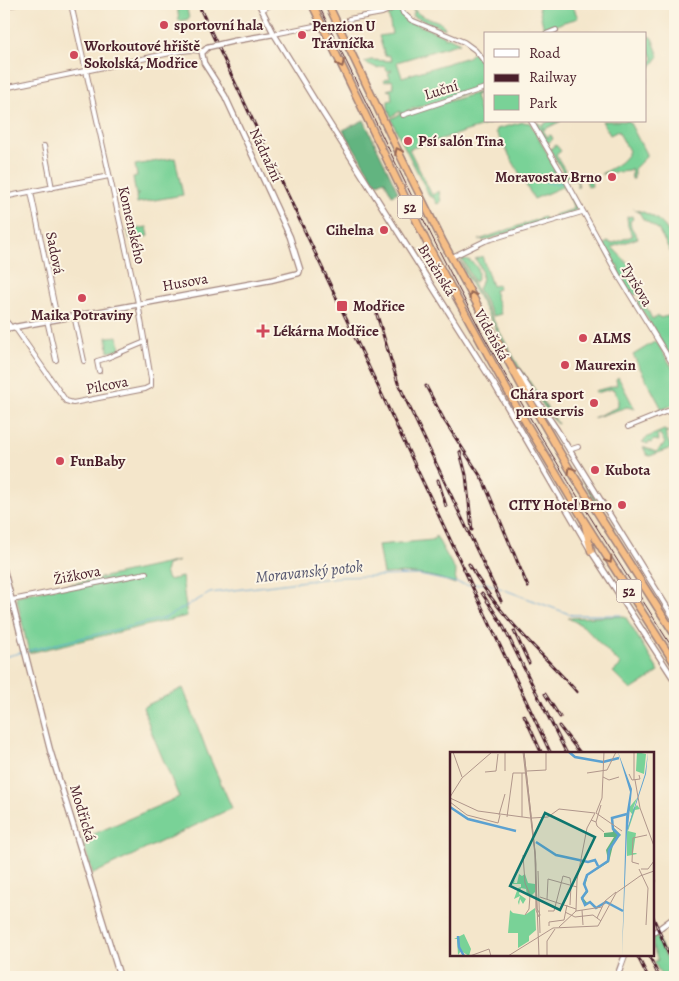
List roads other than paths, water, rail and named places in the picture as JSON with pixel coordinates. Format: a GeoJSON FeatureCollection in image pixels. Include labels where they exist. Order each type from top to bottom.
{"type":"FeatureCollection","features":[{"type":"Feature","properties":{"kind":"highway","name":"Vídeňská"},"geometry":{"type":"LineString","coordinates":[[312,4],[430,249],[516,406],[675,664]]}},
{"type":"Feature","properties":{"kind":"highway","name":"Vídeňská"},"geometry":{"type":"LineString","coordinates":[[328,4],[400,155],[504,353],[570,468],[675,635]]}},
{"type":"Feature","properties":{"kind":"highway"},"geometry":{"type":"LineString","coordinates":[[584,518],[591,550]]}},
{"type":"Feature","properties":{"kind":"street"},"geometry":{"type":"LineString","coordinates":[[4,6],[17,4]]}},
{"type":"Feature","properties":{"kind":"street","name":"Komenského"},"geometry":{"type":"LineString","coordinates":[[71,4],[138,303],[151,386]]}},
{"type":"Feature","properties":{"kind":"street","name":"Brněnská"},"geometry":{"type":"LineString","coordinates":[[258,4],[274,34],[494,384],[591,550]]}},
{"type":"Feature","properties":{"kind":"street"},"geometry":{"type":"LineString","coordinates":[[262,10],[272,4]]}},
{"type":"Feature","properties":{"kind":"street"},"geometry":{"type":"LineString","coordinates":[[349,19],[382,13],[400,4],[404,13],[411,20],[464,42],[483,56]]}},
{"type":"Feature","properties":{"kind":"street"},"geometry":{"type":"LineString","coordinates":[[4,88],[175,52],[203,51],[208,47],[314,26]]}},
{"type":"Feature","properties":{"kind":"street"},"geometry":{"type":"LineString","coordinates":[[551,32],[556,30]]}},
{"type":"Feature","properties":{"kind":"street","name":"Nádražní"},"geometry":{"type":"LineString","coordinates":[[203,51],[204,63],[225,96],[290,237],[300,269],[299,273]]}},
{"type":"Feature","properties":{"kind":"street","name":"Luční"},"geometry":{"type":"LineString","coordinates":[[403,115],[484,88]]}},
{"type":"Feature","properties":{"kind":"street","name":"Tyršova"},"geometry":{"type":"LineString","coordinates":[[533,122],[624,285],[675,368]]}},
{"type":"Feature","properties":{"kind":"street"},"geometry":{"type":"LineString","coordinates":[[44,146],[52,188]]}},
{"type":"Feature","properties":{"kind":"street"},"geometry":{"type":"LineString","coordinates":[[4,197],[109,176]]}},
{"type":"Feature","properties":{"kind":"street","name":"Sadová"},"geometry":{"type":"LineString","coordinates":[[31,192],[57,318]]}},
{"type":"Feature","properties":{"kind":"street"},"geometry":{"type":"LineString","coordinates":[[452,257],[485,241],[582,212]]}},
{"type":"Feature","properties":{"kind":"street","name":"Husova"},"geometry":{"type":"LineString","coordinates":[[4,329],[271,280],[299,273]]}},
{"type":"Feature","properties":{"kind":"street"},"geometry":{"type":"LineString","coordinates":[[74,315],[84,361]]}},
{"type":"Feature","properties":{"kind":"street"},"geometry":{"type":"LineString","coordinates":[[4,319],[13,326]]}},
{"type":"Feature","properties":{"kind":"street"},"geometry":{"type":"LineString","coordinates":[[47,320],[56,360]]}},
{"type":"Feature","properties":{"kind":"street","name":"Pilcova"},"geometry":{"type":"LineString","coordinates":[[13,326],[66,401],[73,403],[145,389],[151,386]]}},
{"type":"Feature","properties":{"kind":"street"},"geometry":{"type":"LineString","coordinates":[[99,371],[97,361],[144,342]]}},
{"type":"Feature","properties":{"kind":"street","name":"Vídeňská"},"geometry":{"type":"LineString","coordinates":[[504,353],[569,450],[675,620]]}},
{"type":"Feature","properties":{"kind":"street"},"geometry":{"type":"LineString","coordinates":[[628,427],[675,408]]}},
{"type":"Feature","properties":{"kind":"street"},"geometry":{"type":"LineString","coordinates":[[569,450],[578,446]]}},
{"type":"Feature","properties":{"kind":"street"},"geometry":{"type":"LineString","coordinates":[[591,550],[675,681]]}},
{"type":"Feature","properties":{"kind":"street","name":"Modřická"},"geometry":{"type":"LineString","coordinates":[[4,570],[55,766],[120,977]]}},
{"type":"Feature","properties":{"kind":"street","name":"Žižkova"},"geometry":{"type":"LineString","coordinates":[[12,600],[146,573]]}},
{"type":"Feature","properties":{"kind":"street"},"geometry":{"type":"LineString","coordinates":[[654,932],[675,917]]}},
{"type":"Feature","properties":{"kind":"street"},"geometry":{"type":"LineString","coordinates":[[617,977],[625,956]]}},
{"type":"Feature","properties":{"kind":"waterway"},"geometry":{"type":"LineString","coordinates":[[545,182],[555,184],[564,182]]}},
{"type":"Feature","properties":{"kind":"waterway","name":"Moravanský potok"},"geometry":{"type":"LineString","coordinates":[[27,651],[165,618],[210,593],[338,577],[419,575],[467,585],[486,583],[572,615],[621,615]]}},
{"type":"Feature","properties":{"kind":"waterway","name":"Moravanský potok"},"geometry":{"type":"LineString","coordinates":[[4,657],[23,652]]}},
{"type":"Feature","properties":{"kind":"tram line"},"geometry":{"type":"LineString","coordinates":[[318,4],[433,239],[507,378],[675,652]]}},
{"type":"Feature","properties":{"kind":"railway"},"geometry":{"type":"LineString","coordinates":[[198,4],[550,752]]}},
{"type":"Feature","properties":{"kind":"railway"},"geometry":{"type":"LineString","coordinates":[[377,315],[398,383],[501,601]]}},
{"type":"Feature","properties":{"kind":"railway"},"geometry":{"type":"LineString","coordinates":[[426,386],[444,420],[483,480],[528,587]]}},
{"type":"Feature","properties":{"kind":"railway"},"geometry":{"type":"LineString","coordinates":[[460,452],[466,475],[472,530]]}},
{"type":"Feature","properties":{"kind":"railway"},"geometry":{"type":"LineString","coordinates":[[438,480],[446,506]]}},
{"type":"Feature","properties":{"kind":"railway"},"geometry":{"type":"LineString","coordinates":[[469,564],[505,615],[577,692]]}},
{"type":"Feature","properties":{"kind":"railway"},"geometry":{"type":"LineString","coordinates":[[482,593],[502,624],[566,752]]}},
{"type":"Feature","properties":{"kind":"railway"},"geometry":{"type":"LineString","coordinates":[[514,631],[529,663]]}},
{"type":"Feature","properties":{"kind":"railway"},"geometry":{"type":"LineString","coordinates":[[545,694],[560,717]]}},
{"type":"Feature","properties":{"kind":"railway"},"geometry":{"type":"LineString","coordinates":[[524,715],[541,752]]}},
{"type":"Feature","properties":{"kind":"railway"},"geometry":{"type":"LineString","coordinates":[[559,726],[579,752]]}},
{"type":"Feature","properties":{"kind":"railway"},"geometry":{"type":"LineString","coordinates":[[654,919],[675,969]]}},
{"type":"Feature","properties":{"kind":"railway"},"geometry":{"type":"LineString","coordinates":[[638,956],[648,977]]}},
{"type":"Feature","properties":{"kind":"railway"},"geometry":{"type":"LineString","coordinates":[[649,956],[659,977]]}},
{"type":"Feature","properties":{"kind":"place","name":"sportovní hala"},"geometry":{"type":"Point","coordinates":[164,25]}},
{"type":"Feature","properties":{"kind":"place","name":"Penzion U Trávníčka"},"geometry":{"type":"Point","coordinates":[302,35]}},
{"type":"Feature","properties":{"kind":"place","name":"Workoutové hřiště Sokolská, Modřice"},"geometry":{"type":"Point","coordinates":[74,55]}},
{"type":"Feature","properties":{"kind":"place","name":"Psí salón Tina"},"geometry":{"type":"Point","coordinates":[408,141]}},
{"type":"Feature","properties":{"kind":"place","name":"Moravostav Brno"},"geometry":{"type":"Point","coordinates":[612,177]}},
{"type":"Feature","properties":{"kind":"place","name":"Cihelna"},"geometry":{"type":"Point","coordinates":[384,230]}},
{"type":"Feature","properties":{"kind":"place","name":"Maika Potraviny"},"geometry":{"type":"Point","coordinates":[82,298]}},
{"type":"Feature","properties":{"kind":"place","name":"Modřice"},"geometry":{"type":"Point","coordinates":[342,306]}},
{"type":"Feature","properties":{"kind":"place","name":"Lékárna Modřice"},"geometry":{"type":"Point","coordinates":[263,331]}},
{"type":"Feature","properties":{"kind":"place","name":"ALMS"},"geometry":{"type":"Point","coordinates":[583,338]}},
{"type":"Feature","properties":{"kind":"place","name":"Maurexin"},"geometry":{"type":"Point","coordinates":[565,365]}},
{"type":"Feature","properties":{"kind":"place","name":"Chára sport pneuservis"},"geometry":{"type":"Point","coordinates":[594,403]}},
{"type":"Feature","properties":{"kind":"place","name":"FunBaby"},"geometry":{"type":"Point","coordinates":[60,461]}},
{"type":"Feature","properties":{"kind":"place","name":"Kubota"},"geometry":{"type":"Point","coordinates":[595,470]}},
{"type":"Feature","properties":{"kind":"place","name":"CITY Hotel Brno"},"geometry":{"type":"Point","coordinates":[622,505]}}]}
